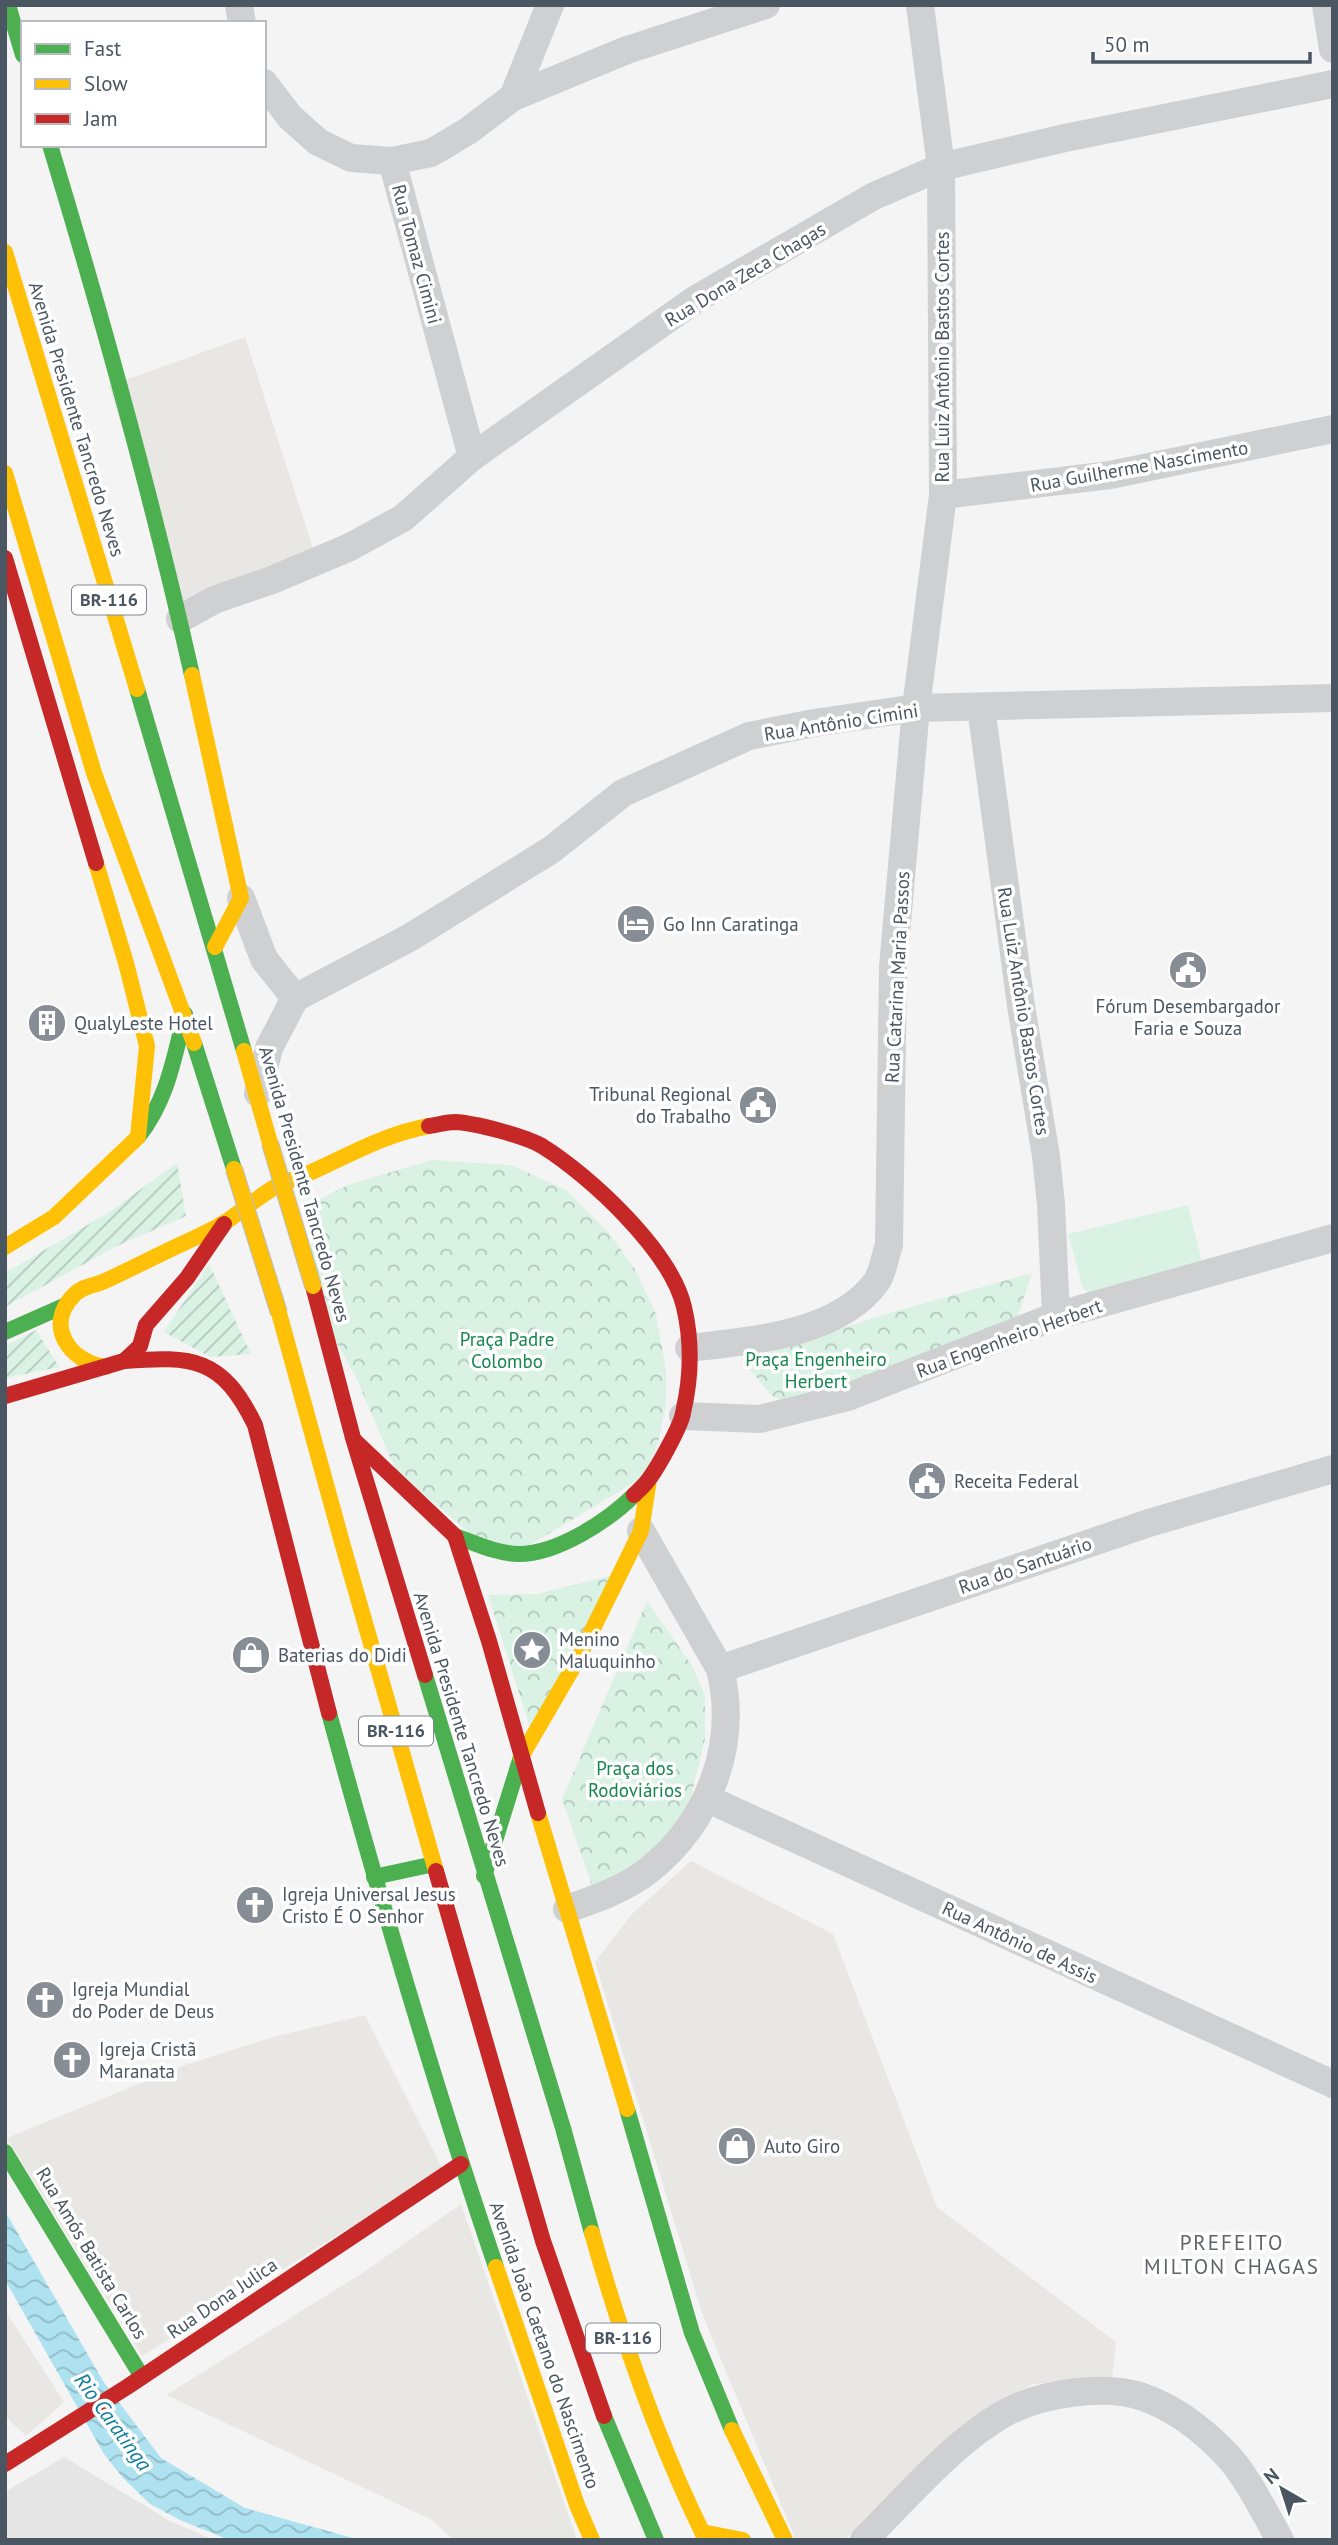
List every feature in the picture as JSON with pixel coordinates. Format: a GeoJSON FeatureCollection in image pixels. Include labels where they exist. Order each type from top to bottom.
{"type":"FeatureCollection","features":[{"type":"Feature","properties":{"kind":"main road"},"geometry":{"type":"LineString","coordinates":[[8,5],[21,48]]}},
{"type":"Feature","properties":{"kind":"main road"},"geometry":{"type":"LineString","coordinates":[[51,147],[86,265],[180,619],[241,898],[215,947]]}},
{"type":"Feature","properties":{"kind":"main road","name":"Avenida Presidente Tancredo Neves"},"geometry":{"type":"LineString","coordinates":[[5,252],[215,947],[313,1286],[353,1438],[484,1876],[563,2128],[596,2249],[638,2386],[655,2430],[704,2536]]}},
{"type":"Feature","properties":{"kind":"main road","name":"BR-116"},"geometry":{"type":"LineString","coordinates":[[5,473],[94,773],[186,1014],[279,1312],[434,1864]]}},
{"type":"Feature","properties":{"kind":"main road"},"geometry":{"type":"LineString","coordinates":[[5,558],[126,963],[147,1046],[138,1137]]}},
{"type":"Feature","properties":{"kind":"main road"},"geometry":{"type":"LineString","coordinates":[[5,1247],[54,1217],[152,1122],[166,1087],[186,1014]]}},
{"type":"Feature","properties":{"kind":"main road"},"geometry":{"type":"LineString","coordinates":[[5,1332],[66,1305],[82,1288],[104,1282],[225,1222],[277,1186],[354,1150],[412,1129],[454,1122],[499,1130],[540,1145],[596,1187],[636,1228],[669,1272],[684,1306],[689,1348],[688,1384],[683,1416],[649,1480],[599,1524],[558,1545],[519,1554],[492,1549],[455,1536],[353,1438]]}},
{"type":"Feature","properties":{"kind":"main road"},"geometry":{"type":"LineString","coordinates":[[124,1361],[140,1346],[146,1325],[187,1278],[225,1222]]}},
{"type":"Feature","properties":{"kind":"main road"},"geometry":{"type":"LineString","coordinates":[[104,1282],[125,1288]]}},
{"type":"Feature","properties":{"kind":"main road"},"geometry":{"type":"LineString","coordinates":[[140,1303],[146,1325]]}},
{"type":"Feature","properties":{"kind":"main road"},"geometry":{"type":"LineString","coordinates":[[66,1305],[62,1326],[68,1347],[78,1358],[91,1365],[106,1367]]}},
{"type":"Feature","properties":{"kind":"main road"},"geometry":{"type":"LineString","coordinates":[[5,1396],[124,1361],[176,1358],[198,1363],[222,1378],[247,1408],[265,1460],[317,1669],[374,1877],[461,2164]]}},
{"type":"Feature","properties":{"kind":"main road"},"geometry":{"type":"LineString","coordinates":[[484,1876],[521,1757],[578,1659],[641,1531],[649,1480]]}},
{"type":"Feature","properties":{"kind":"main road"},"geometry":{"type":"LineString","coordinates":[[455,1536],[489,1641],[692,2333],[734,2434],[785,2540]]}},
{"type":"Feature","properties":{"kind":"main road"},"geometry":{"type":"LineString","coordinates":[[374,1877],[434,1864]]}},
{"type":"Feature","properties":{"kind":"main road","name":"Avenida João Caetano do Nascimento"},"geometry":{"type":"LineString","coordinates":[[434,1864],[517,2148],[535,2219],[579,2353],[629,2482],[656,2540]]}},
{"type":"Feature","properties":{"kind":"main road","name":"Rua Amós Batista Carlos"},"geometry":{"type":"LineString","coordinates":[[5,2151],[142,2377]]}},
{"type":"Feature","properties":{"kind":"main road","name":"Avenida João Caetano do Nascimento"},"geometry":{"type":"LineString","coordinates":[[461,2164],[577,2505],[592,2540]]}},
{"type":"Feature","properties":{"kind":"main road","name":"Rua Dona Julica"},"geometry":{"type":"LineString","coordinates":[[5,2464],[18,2449],[49,2438],[461,2164]]}},
{"type":"Feature","properties":{"kind":"main road"},"geometry":{"type":"LineString","coordinates":[[704,2536],[743,2540]]}},
{"type":"Feature","properties":{"kind":"street"},"geometry":{"type":"LineString","coordinates":[[513,97],[550,5]]}},
{"type":"Feature","properties":{"kind":"street","name":"Rua Tomaz Cimini"},"geometry":{"type":"LineString","coordinates":[[472,457],[392,161],[431,153],[468,131],[513,97],[627,50],[766,5]]}},
{"type":"Feature","properties":{"kind":"street","name":"Rua Luiz Antônio Bastos Cortes"},"geometry":{"type":"LineString","coordinates":[[916,708],[943,495],[941,167],[920,5]]}},
{"type":"Feature","properties":{"kind":"street"},"geometry":{"type":"LineString","coordinates":[[1326,5],[1333,48]]}},
{"type":"Feature","properties":{"kind":"street","name":"Rua Dona Zeca Chagas"},"geometry":{"type":"LineString","coordinates":[[180,619],[214,600],[272,580],[350,547],[403,518],[472,457],[696,299],[874,196],[941,167],[1065,138],[1333,83]]}},
{"type":"Feature","properties":{"kind":"street"},"geometry":{"type":"LineString","coordinates":[[266,86],[290,117],[318,142],[351,158],[392,161]]}},
{"type":"Feature","properties":{"kind":"street","name":"Rua Guilherme Nascimento"},"geometry":{"type":"LineString","coordinates":[[943,495],[1110,475],[1333,429]]}},
{"type":"Feature","properties":{"kind":"street","name":"Rua Antônio Cimini"},"geometry":{"type":"LineString","coordinates":[[295,998],[409,938],[551,850],[623,793],[749,736],[916,708],[1333,698]]}},
{"type":"Feature","properties":{"kind":"street","name":"Rua Luiz Antônio Bastos Cortes"},"geometry":{"type":"LineString","coordinates":[[981,707],[1021,1006],[1046,1156],[1056,1317]]}},
{"type":"Feature","properties":{"kind":"street","name":"Rua Catarina Maria Passos"},"geometry":{"type":"LineString","coordinates":[[689,1348],[737,1342],[800,1329],[833,1317],[857,1303],[878,1279],[889,1245],[893,967],[916,708]]}},
{"type":"Feature","properties":{"kind":"street"},"geometry":{"type":"LineString","coordinates":[[241,898],[264,959],[295,998],[269,1048],[258,1094]]}},
{"type":"Feature","properties":{"kind":"street","name":"Rua Engenheiro Herbert"},"geometry":{"type":"LineString","coordinates":[[683,1416],[760,1419],[848,1397],[1056,1317],[1333,1238]]}},
{"type":"Feature","properties":{"kind":"street","name":"Rua do Santuário"},"geometry":{"type":"LineString","coordinates":[[720,1669],[1149,1523],[1333,1469]]}},
{"type":"Feature","properties":{"kind":"street"},"geometry":{"type":"LineString","coordinates":[[567,1909],[611,1894],[649,1870],[677,1843],[708,1799],[719,1768],[726,1731],[726,1691],[720,1669],[641,1531]]}},
{"type":"Feature","properties":{"kind":"street","name":"Rua Antônio de Assis"},"geometry":{"type":"LineString","coordinates":[[708,1799],[1333,2084]]}},
{"type":"Feature","properties":{"kind":"street"},"geometry":{"type":"LineString","coordinates":[[864,2540],[970,2437],[1008,2412],[1051,2395],[1098,2391],[1141,2397],[1183,2417],[1228,2456],[1280,2540]]}},
{"type":"Feature","properties":{"kind":"shaded area"},"geometry":{"type":"Polygon","coordinates":[[[245,337],[320,570],[180,614],[109,386],[245,337]]]}},
{"type":"Feature","properties":{"kind":"shaded area"},"geometry":{"type":"Polygon","coordinates":[[[691,1861],[833,1934],[937,2207],[1116,2342],[1112,2378],[1033,2384],[983,2410],[844,2540],[796,2540],[703,2316],[595,1962],[631,1915],[691,1861]]]}},
{"type":"Feature","properties":{"kind":"shaded area"},"geometry":{"type":"Polygon","coordinates":[[[365,2015],[443,2170],[142,2356],[7,2138],[182,2066],[273,2037],[365,2015]]]}},
{"type":"Feature","properties":{"kind":"shaded area"},"geometry":{"type":"Polygon","coordinates":[[[461,2204],[577,2540],[453,2540],[432,2520],[166,2395],[361,2274],[461,2204]]]}},
{"type":"Feature","properties":{"kind":"shaded area"},"geometry":{"type":"Polygon","coordinates":[[[5,2310],[64,2402],[26,2436],[5,2416],[5,2310]]]}},
{"type":"Feature","properties":{"kind":"shaded area"},"geometry":{"type":"Polygon","coordinates":[[[64,2457],[170,2521],[214,2540],[5,2540],[5,2492],[64,2457]]]}},
{"type":"Feature","properties":{"kind":"green space","name":"Praça Padre Colombo"},"geometry":{"type":"Polygon","coordinates":[[[432,1160],[511,1165],[566,1190],[609,1233],[635,1269],[656,1314],[666,1370],[666,1404],[658,1443],[645,1476],[503,1561],[396,1471],[355,1375],[308,1293],[314,1202],[348,1185],[432,1160]]]}},
{"type":"Feature","properties":{"kind":"green space"},"geometry":{"type":"Polygon","coordinates":[[[177,1163],[186,1216],[119,1245],[5,1307],[5,1273],[108,1213],[177,1163]]]}},
{"type":"Feature","properties":{"kind":"green space"},"geometry":{"type":"Polygon","coordinates":[[[1188,1205],[1208,1288],[1110,1313],[1083,1288],[1068,1234],[1188,1205]]]}},
{"type":"Feature","properties":{"kind":"green space"},"geometry":{"type":"Polygon","coordinates":[[[209,1264],[251,1354],[210,1357],[164,1332],[209,1264]]]}},
{"type":"Feature","properties":{"kind":"green space","name":"Praça Engenheiro Herbert"},"geometry":{"type":"Polygon","coordinates":[[[1032,1273],[1012,1335],[796,1406],[772,1396],[743,1361],[886,1314],[1032,1273]]]}},
{"type":"Feature","properties":{"kind":"green space"},"geometry":{"type":"Polygon","coordinates":[[[36,1330],[59,1367],[5,1378],[5,1346],[36,1330]]]}},
{"type":"Feature","properties":{"kind":"green space"},"geometry":{"type":"Polygon","coordinates":[[[614,1575],[533,1737],[488,1595],[537,1594],[614,1575]]]}},
{"type":"Feature","properties":{"kind":"green space","name":"Praça dos Rodoviários"},"geometry":{"type":"Polygon","coordinates":[[[647,1601],[693,1667],[705,1696],[705,1739],[689,1805],[676,1829],[633,1870],[593,1888],[562,1799],[647,1601]]]}},
{"type":"Feature","properties":{"kind":"water","name":"Rio Caratinga"},"geometry":{"type":"Polygon","coordinates":[[[5,2211],[103,2381],[161,2458],[245,2508],[360,2540],[229,2540],[180,2520],[150,2504],[123,2478],[104,2454],[5,2280],[5,2211]]]}},
{"type":"Feature","properties":{"kind":"traffic: fast"},"geometry":{"type":"LineString","coordinates":[[8,5],[21,48]]}},
{"type":"Feature","properties":{"kind":"traffic: fast"},"geometry":{"type":"LineString","coordinates":[[51,147],[126,409],[192,675]]}},
{"type":"Feature","properties":{"kind":"traffic: fast"},"geometry":{"type":"LineString","coordinates":[[137,689],[244,1051]]}},
{"type":"Feature","properties":{"kind":"traffic: fast"},"geometry":{"type":"LineString","coordinates":[[138,1137],[163,1094],[185,1014]]}},
{"type":"Feature","properties":{"kind":"traffic: fast"},"geometry":{"type":"LineString","coordinates":[[194,1043],[234,1169]]}},
{"type":"Feature","properties":{"kind":"traffic: fast"},"geometry":{"type":"LineString","coordinates":[[5,1332],[66,1305]]}},
{"type":"Feature","properties":{"kind":"traffic: fast"},"geometry":{"type":"LineString","coordinates":[[455,1536],[503,1552],[534,1553],[581,1534],[634,1495]]}},
{"type":"Feature","properties":{"kind":"traffic: fast"},"geometry":{"type":"LineString","coordinates":[[425,1675],[563,2128],[592,2233]]}},
{"type":"Feature","properties":{"kind":"traffic: fast"},"geometry":{"type":"LineString","coordinates":[[329,1713],[408,1991],[496,2267]]}},
{"type":"Feature","properties":{"kind":"traffic: fast"},"geometry":{"type":"LineString","coordinates":[[484,1876],[521,1757]]}},
{"type":"Feature","properties":{"kind":"traffic: fast"},"geometry":{"type":"LineString","coordinates":[[374,1877],[434,1864]]}},
{"type":"Feature","properties":{"kind":"traffic: fast"},"geometry":{"type":"LineString","coordinates":[[627,2109],[692,2333],[732,2430]]}},
{"type":"Feature","properties":{"kind":"traffic: fast"},"geometry":{"type":"LineString","coordinates":[[5,2152],[142,2377]]}},
{"type":"Feature","properties":{"kind":"traffic: fast"},"geometry":{"type":"LineString","coordinates":[[604,2416],[656,2540]]}},
{"type":"Feature","properties":{"kind":"traffic: slow"},"geometry":{"type":"LineString","coordinates":[[5,252],[137,689]]}},
{"type":"Feature","properties":{"kind":"traffic: slow"},"geometry":{"type":"LineString","coordinates":[[5,473],[94,773],[194,1043]]}},
{"type":"Feature","properties":{"kind":"traffic: slow"},"geometry":{"type":"LineString","coordinates":[[192,675],[241,898]]}},
{"type":"Feature","properties":{"kind":"traffic: slow"},"geometry":{"type":"LineString","coordinates":[[5,1247],[54,1217],[138,1137],[147,1046],[96,863]]}},
{"type":"Feature","properties":{"kind":"traffic: slow"},"geometry":{"type":"LineString","coordinates":[[215,947],[241,898]]}},
{"type":"Feature","properties":{"kind":"traffic: slow"},"geometry":{"type":"LineString","coordinates":[[244,1051],[270,1143]]}},
{"type":"Feature","properties":{"kind":"traffic: slow"},"geometry":{"type":"LineString","coordinates":[[106,1367],[81,1358],[72,1350],[61,1330],[65,1307],[78,1292],[212,1230],[278,1185],[381,1140],[429,1126]]}},
{"type":"Feature","properties":{"kind":"traffic: slow"},"geometry":{"type":"LineString","coordinates":[[270,1143],[313,1286]]}},
{"type":"Feature","properties":{"kind":"traffic: slow"},"geometry":{"type":"LineString","coordinates":[[234,1169],[279,1313]]}},
{"type":"Feature","properties":{"kind":"traffic: slow"},"geometry":{"type":"LineString","coordinates":[[279,1313],[436,1871]]}},
{"type":"Feature","properties":{"kind":"traffic: slow"},"geometry":{"type":"LineString","coordinates":[[521,1757],[578,1659],[641,1531],[649,1480]]}},
{"type":"Feature","properties":{"kind":"traffic: slow"},"geometry":{"type":"LineString","coordinates":[[538,1813],[627,2109]]}},
{"type":"Feature","properties":{"kind":"traffic: slow"},"geometry":{"type":"LineString","coordinates":[[592,2233],[642,2389],[688,2503],[706,2540]]}},
{"type":"Feature","properties":{"kind":"traffic: slow"},"geometry":{"type":"LineString","coordinates":[[496,2267],[577,2505],[592,2540]]}},
{"type":"Feature","properties":{"kind":"traffic: slow"},"geometry":{"type":"LineString","coordinates":[[732,2430],[785,2540]]}},
{"type":"Feature","properties":{"kind":"traffic: slow"},"geometry":{"type":"LineString","coordinates":[[702,2532],[743,2540]]}},
{"type":"Feature","properties":{"kind":"traffic: jam"},"geometry":{"type":"LineString","coordinates":[[5,558],[96,863]]}},
{"type":"Feature","properties":{"kind":"traffic: jam"},"geometry":{"type":"LineString","coordinates":[[429,1126],[455,1122],[475,1125],[512,1134],[542,1146],[605,1195],[646,1239],[676,1285],[684,1307],[688,1333],[689,1373],[686,1400],[669,1446],[649,1479],[634,1495]]}},
{"type":"Feature","properties":{"kind":"traffic: jam"},"geometry":{"type":"LineString","coordinates":[[5,1396],[124,1361],[140,1346],[146,1325],[187,1278],[224,1224]]}},
{"type":"Feature","properties":{"kind":"traffic: jam"},"geometry":{"type":"LineString","coordinates":[[313,1286],[353,1438],[425,1675]]}},
{"type":"Feature","properties":{"kind":"traffic: jam"},"geometry":{"type":"LineString","coordinates":[[124,1361],[169,1359],[203,1366],[230,1386],[243,1403],[255,1425],[329,1713]]}},
{"type":"Feature","properties":{"kind":"traffic: jam"},"geometry":{"type":"LineString","coordinates":[[355,1441],[455,1536]]}},
{"type":"Feature","properties":{"kind":"traffic: jam"},"geometry":{"type":"LineString","coordinates":[[455,1536],[489,1641],[538,1813]]}},
{"type":"Feature","properties":{"kind":"traffic: jam"},"geometry":{"type":"LineString","coordinates":[[436,1871],[543,2241],[604,2416]]}},
{"type":"Feature","properties":{"kind":"traffic: jam"},"geometry":{"type":"LineString","coordinates":[[5,2464],[127,2387],[461,2164]]}},
{"type":"Feature","properties":{"kind":"place","name":"Go Inn Caratinga"},"geometry":{"type":"Point","coordinates":[636,924]}},
{"type":"Feature","properties":{"kind":"place","name":"Fórum Desembargador Faria e Souza"},"geometry":{"type":"Point","coordinates":[1188,970]}},
{"type":"Feature","properties":{"kind":"place","name":"QualyLeste Hotel"},"geometry":{"type":"Point","coordinates":[47,1023]}},
{"type":"Feature","properties":{"kind":"place","name":"Tribunal Regional do Trabalho"},"geometry":{"type":"Point","coordinates":[758,1105]}},
{"type":"Feature","properties":{"kind":"place","name":"Receita Federal"},"geometry":{"type":"Point","coordinates":[927,1481]}},
{"type":"Feature","properties":{"kind":"place","name":"Menino Maluquinho"},"geometry":{"type":"Point","coordinates":[532,1650]}},
{"type":"Feature","properties":{"kind":"place","name":"Baterias do Didi"},"geometry":{"type":"Point","coordinates":[251,1655]}},
{"type":"Feature","properties":{"kind":"place","name":"Igreja Universal Jesus Cristo É O Senhor"},"geometry":{"type":"Point","coordinates":[255,1905]}},
{"type":"Feature","properties":{"kind":"place","name":"Igreja Mundial do Poder de Deus"},"geometry":{"type":"Point","coordinates":[45,2000]}},
{"type":"Feature","properties":{"kind":"place","name":"Igreja Cristã Maranata"},"geometry":{"type":"Point","coordinates":[72,2060]}},
{"type":"Feature","properties":{"kind":"place","name":"Auto Giro"},"geometry":{"type":"Point","coordinates":[737,2146]}},
{"type":"Feature","properties":{"kind":"district","name":"PREFEITO MILTON CHAGAS"},"geometry":{"type":"Point","coordinates":[1232,2255]}}]}
